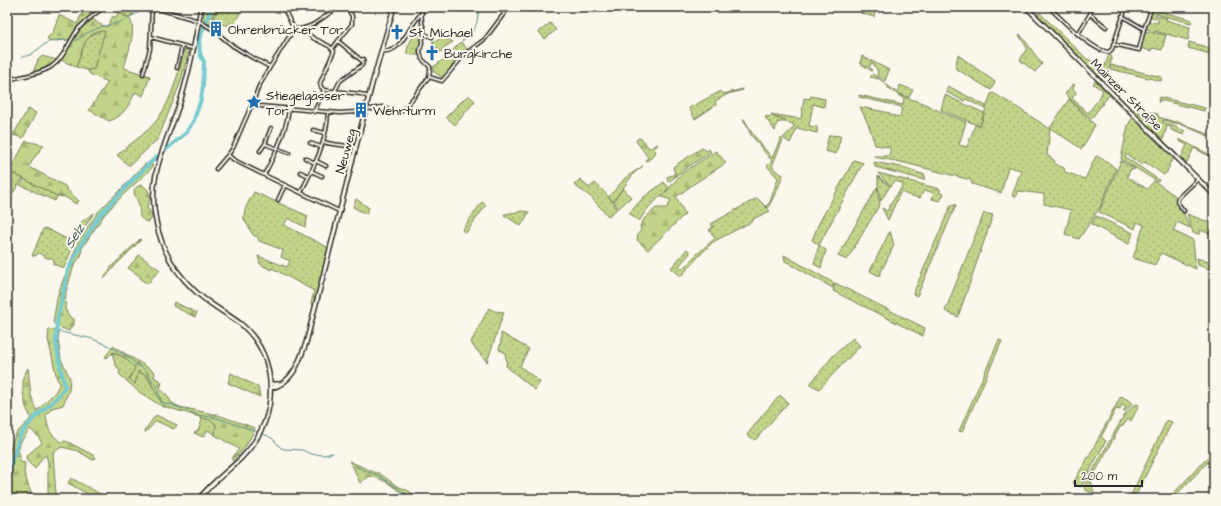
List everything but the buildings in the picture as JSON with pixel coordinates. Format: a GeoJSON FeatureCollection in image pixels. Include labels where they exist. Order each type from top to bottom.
{"type":"FeatureCollection","features":[{"type":"Feature","properties":{"kind":"main road"},"geometry":{"type":"LineString","coordinates":[[198,499],[215,481],[245,454],[258,437],[268,409],[271,386],[270,375],[266,362],[260,347],[254,338],[240,324],[203,299],[188,285],[164,247],[157,226],[154,208],[154,181],[160,157],[186,82],[202,7]]}},
{"type":"Feature","properties":{"kind":"main road","name":"Neuweg"},"geometry":{"type":"LineString","coordinates":[[271,386],[285,382],[292,374],[304,348],[381,51],[394,7]]}},
{"type":"Feature","properties":{"kind":"main road","name":"Mainzer Straße"},"geometry":{"type":"LineString","coordinates":[[1026,7],[1214,195]]}},
{"type":"Feature","properties":{"kind":"street"},"geometry":{"type":"LineString","coordinates":[[7,80],[32,75],[44,71],[52,66],[59,60],[79,28],[104,7]]}},
{"type":"Feature","properties":{"kind":"street"},"geometry":{"type":"LineString","coordinates":[[143,74],[152,37],[152,7],[199,21],[233,46],[270,67]]}},
{"type":"Feature","properties":{"kind":"street"},"geometry":{"type":"LineString","coordinates":[[283,7],[294,28]]}},
{"type":"Feature","properties":{"kind":"street"},"geometry":{"type":"LineString","coordinates":[[294,28],[303,29],[319,22],[339,7]]}},
{"type":"Feature","properties":{"kind":"street"},"geometry":{"type":"LineString","coordinates":[[332,48],[352,24],[352,16],[347,7]]}},
{"type":"Feature","properties":{"kind":"street"},"geometry":{"type":"LineString","coordinates":[[252,104],[328,113],[348,113],[362,108],[372,109],[382,107],[400,112],[406,107],[429,77],[430,67],[422,59],[420,51],[424,34],[421,7]]}},
{"type":"Feature","properties":{"kind":"street"},"geometry":{"type":"LineString","coordinates":[[429,77],[442,81],[465,54],[485,39],[510,7]]}},
{"type":"Feature","properties":{"kind":"street"},"geometry":{"type":"LineString","coordinates":[[1049,7],[1078,34],[1096,48],[1104,52],[1109,52],[1112,49],[1126,7]]}},
{"type":"Feature","properties":{"kind":"street"},"geometry":{"type":"LineString","coordinates":[[1078,34],[1090,14],[1092,7]]}},
{"type":"Feature","properties":{"kind":"street"},"geometry":{"type":"LineString","coordinates":[[1113,44],[1139,50],[1144,28],[1152,7]]}},
{"type":"Feature","properties":{"kind":"street"},"geometry":{"type":"LineString","coordinates":[[381,51],[386,52],[396,48],[401,43],[416,19],[422,13]]}},
{"type":"Feature","properties":{"kind":"street"},"geometry":{"type":"LineString","coordinates":[[1090,14],[1106,27]]}},
{"type":"Feature","properties":{"kind":"street"},"geometry":{"type":"LineString","coordinates":[[1122,16],[1144,28]]}},
{"type":"Feature","properties":{"kind":"street"},"geometry":{"type":"LineString","coordinates":[[216,169],[233,148],[258,86],[294,28]]}},
{"type":"Feature","properties":{"kind":"street"},"geometry":{"type":"LineString","coordinates":[[303,29],[318,41],[332,48],[334,51],[334,54],[320,83],[320,87],[324,90],[361,94],[369,97]]}},
{"type":"Feature","properties":{"kind":"street"},"geometry":{"type":"LineString","coordinates":[[424,34],[432,37]]}},
{"type":"Feature","properties":{"kind":"street"},"geometry":{"type":"LineString","coordinates":[[152,37],[191,48]]}},
{"type":"Feature","properties":{"kind":"street"},"geometry":{"type":"LineString","coordinates":[[335,91],[340,81],[362,65],[363,62],[362,59],[338,41]]}},
{"type":"Feature","properties":{"kind":"street"},"geometry":{"type":"LineString","coordinates":[[177,68],[182,46]]}},
{"type":"Feature","properties":{"kind":"street"},"geometry":{"type":"LineString","coordinates":[[314,112],[324,90]]}},
{"type":"Feature","properties":{"kind":"street"},"geometry":{"type":"LineString","coordinates":[[264,175],[277,149],[288,118],[289,109]]}},
{"type":"Feature","properties":{"kind":"street"},"geometry":{"type":"LineString","coordinates":[[357,111],[365,113]]}},
{"type":"Feature","properties":{"kind":"street"},"geometry":{"type":"LineString","coordinates":[[301,192],[323,142],[328,125],[328,113]]}},
{"type":"Feature","properties":{"kind":"street"},"geometry":{"type":"LineString","coordinates":[[260,151],[265,144],[271,128]]}},
{"type":"Feature","properties":{"kind":"street"},"geometry":{"type":"LineString","coordinates":[[313,130],[326,133]]}},
{"type":"Feature","properties":{"kind":"street"},"geometry":{"type":"LineString","coordinates":[[323,142],[333,145],[347,145],[356,147]]}},
{"type":"Feature","properties":{"kind":"street"},"geometry":{"type":"LineString","coordinates":[[310,143],[321,146]]}},
{"type":"Feature","properties":{"kind":"street"},"geometry":{"type":"LineString","coordinates":[[265,144],[289,153]]}},
{"type":"Feature","properties":{"kind":"street"},"geometry":{"type":"LineString","coordinates":[[228,155],[234,160],[340,212]]}},
{"type":"Feature","properties":{"kind":"street"},"geometry":{"type":"LineString","coordinates":[[305,158],[326,166]]}},
{"type":"Feature","properties":{"kind":"street"},"geometry":{"type":"LineString","coordinates":[[311,171],[322,176]]}},
{"type":"Feature","properties":{"kind":"street"},"geometry":{"type":"LineString","coordinates":[[300,172],[309,176]]}},
{"type":"Feature","properties":{"kind":"street"},"geometry":{"type":"LineString","coordinates":[[1184,211],[1177,202],[1178,198],[1198,179]]}},
{"type":"Feature","properties":{"kind":"street"},"geometry":{"type":"LineString","coordinates":[[278,200],[285,185]]}},
{"type":"Feature","properties":{"kind":"green space"},"geometry":{"type":"Polygon","coordinates":[[[85,7],[91,7],[98,11],[79,26],[69,40],[57,40],[50,42],[47,38],[53,32],[59,15],[77,24],[85,7]]]}},
{"type":"Feature","properties":{"kind":"green space"},"geometry":{"type":"Polygon","coordinates":[[[106,7],[117,7],[134,14],[128,17],[106,7]]]}},
{"type":"Feature","properties":{"kind":"green space"},"geometry":{"type":"Polygon","coordinates":[[[204,7],[217,7],[210,24],[203,19],[204,7]]]}},
{"type":"Feature","properties":{"kind":"green space"},"geometry":{"type":"Polygon","coordinates":[[[218,7],[243,7],[233,26],[220,24],[218,27],[212,24],[218,7]]]}},
{"type":"Feature","properties":{"kind":"green space"},"geometry":{"type":"Polygon","coordinates":[[[859,7],[876,9],[874,17],[861,13],[862,8],[859,7]]]}},
{"type":"Feature","properties":{"kind":"green space"},"geometry":{"type":"Polygon","coordinates":[[[1152,9],[1192,20],[1191,23],[1156,14],[1156,16],[1167,18],[1166,20],[1190,27],[1188,40],[1146,29],[1145,28],[1148,21],[1158,23],[1158,19],[1149,16],[1152,9]]]}},
{"type":"Feature","properties":{"kind":"green space"},"geometry":{"type":"Polygon","coordinates":[[[118,12],[129,18],[132,28],[131,42],[124,68],[150,76],[143,96],[135,92],[131,101],[122,113],[118,117],[109,121],[89,110],[108,82],[90,74],[87,70],[94,69],[105,31],[98,32],[88,38],[82,48],[76,67],[61,60],[80,29],[93,19],[99,24],[107,27],[113,16],[116,18],[118,12]]]}},
{"type":"Feature","properties":{"kind":"green space"},"geometry":{"type":"Polygon","coordinates":[[[1040,13],[1087,59],[1105,66],[1109,54],[1112,57],[1108,72],[1103,80],[1099,78],[1037,15],[1040,13]]]}},
{"type":"Feature","properties":{"kind":"green space"},"geometry":{"type":"Polygon","coordinates":[[[550,23],[556,30],[545,39],[539,32],[550,23]]]}},
{"type":"Feature","properties":{"kind":"green space"},"geometry":{"type":"Polygon","coordinates":[[[106,30],[94,69],[87,70],[76,67],[85,42],[98,31],[106,30]]]}},
{"type":"Feature","properties":{"kind":"green space"},"geometry":{"type":"Polygon","coordinates":[[[1145,31],[1166,35],[1162,50],[1152,48],[1151,51],[1140,48],[1145,31]]]}},
{"type":"Feature","properties":{"kind":"green space"},"geometry":{"type":"Polygon","coordinates":[[[416,33],[422,36],[418,50],[419,55],[407,54],[408,45],[416,33]]]}},
{"type":"Feature","properties":{"kind":"green space"},"geometry":{"type":"Polygon","coordinates":[[[1020,34],[1042,64],[1035,72],[1020,60],[1027,48],[1019,35],[1020,34]]]}},
{"type":"Feature","properties":{"kind":"green space"},"geometry":{"type":"Polygon","coordinates":[[[442,36],[453,42],[443,48],[443,51],[441,52],[432,42],[438,40],[442,36]]]}},
{"type":"Feature","properties":{"kind":"green space"},"geometry":{"type":"Polygon","coordinates":[[[461,42],[468,50],[443,78],[434,72],[433,67],[443,60],[461,42]]]}},
{"type":"Feature","properties":{"kind":"green space"},"geometry":{"type":"Polygon","coordinates":[[[1189,42],[1214,49],[1214,55],[1188,48],[1189,42]]]}},
{"type":"Feature","properties":{"kind":"green space"},"geometry":{"type":"Polygon","coordinates":[[[185,49],[188,49],[189,51],[180,84],[158,139],[130,165],[128,165],[117,155],[148,130],[157,120],[167,104],[185,49]]]}},
{"type":"Feature","properties":{"kind":"green space"},"geometry":{"type":"Polygon","coordinates":[[[958,55],[995,82],[991,90],[955,68],[958,55]]]}},
{"type":"Feature","properties":{"kind":"green space"},"geometry":{"type":"Polygon","coordinates":[[[42,56],[57,60],[42,71],[36,73],[34,70],[38,60],[42,56]]]}},
{"type":"Feature","properties":{"kind":"green space"},"geometry":{"type":"Polygon","coordinates":[[[862,56],[889,70],[885,81],[877,75],[878,72],[873,63],[869,65],[872,71],[860,63],[862,56]]]}},
{"type":"Feature","properties":{"kind":"green space"},"geometry":{"type":"Polygon","coordinates":[[[1111,65],[1162,77],[1161,81],[1110,69],[1111,65]]]}},
{"type":"Feature","properties":{"kind":"green space"},"geometry":{"type":"Polygon","coordinates":[[[873,74],[879,79],[870,77],[873,74]]]}},
{"type":"Feature","properties":{"kind":"green space"},"geometry":{"type":"Polygon","coordinates":[[[1096,79],[1132,115],[1131,116],[1109,95],[1091,119],[1065,94],[1073,84],[1075,85],[1073,88],[1076,93],[1072,98],[1088,113],[1100,97],[1103,90],[1093,84],[1096,79]]]}},
{"type":"Feature","properties":{"kind":"green space"},"geometry":{"type":"Polygon","coordinates":[[[886,84],[901,96],[923,103],[966,122],[959,145],[967,147],[975,125],[980,126],[991,94],[993,93],[1050,129],[1047,155],[1054,160],[1055,164],[1064,168],[1065,172],[1085,179],[1096,156],[1108,162],[1116,169],[1100,207],[1079,239],[1065,234],[1071,210],[1044,204],[1044,194],[1017,191],[1016,197],[1012,196],[1021,170],[1008,167],[1001,193],[972,184],[971,180],[901,162],[874,157],[888,156],[890,149],[889,147],[875,145],[869,126],[860,107],[890,113],[890,115],[900,117],[902,107],[859,97],[859,95],[903,105],[904,99],[888,88],[886,84]]]}},
{"type":"Feature","properties":{"kind":"green space"},"geometry":{"type":"Polygon","coordinates":[[[900,85],[913,90],[909,97],[901,95],[898,92],[900,85]]]}},
{"type":"Feature","properties":{"kind":"green space"},"geometry":{"type":"Polygon","coordinates":[[[948,86],[986,106],[985,109],[966,99],[964,101],[946,92],[948,86]]]}},
{"type":"Feature","properties":{"kind":"green space"},"geometry":{"type":"Polygon","coordinates":[[[1108,88],[1112,89],[1130,107],[1147,117],[1150,112],[1158,114],[1158,117],[1175,121],[1208,134],[1208,136],[1178,123],[1163,120],[1163,122],[1185,131],[1184,135],[1171,130],[1171,127],[1167,126],[1163,140],[1181,158],[1187,145],[1179,141],[1179,139],[1214,157],[1214,159],[1194,148],[1186,164],[1198,177],[1108,88]]]}},
{"type":"Feature","properties":{"kind":"green space"},"geometry":{"type":"Polygon","coordinates":[[[743,89],[728,94],[715,101],[716,105],[695,119],[689,108],[721,91],[723,94],[743,89]]]}},
{"type":"Feature","properties":{"kind":"green space"},"geometry":{"type":"Polygon","coordinates":[[[468,95],[475,101],[455,125],[446,117],[468,95]]]}},
{"type":"Feature","properties":{"kind":"green space"},"geometry":{"type":"Polygon","coordinates":[[[945,95],[984,113],[980,126],[941,110],[945,95]]]}},
{"type":"Feature","properties":{"kind":"green space"},"geometry":{"type":"Polygon","coordinates":[[[811,96],[825,99],[824,107],[813,104],[809,126],[817,127],[817,133],[797,128],[790,143],[783,138],[794,127],[793,124],[785,122],[777,123],[775,131],[765,117],[771,116],[785,121],[786,120],[771,114],[801,119],[804,98],[810,99],[811,96]]]}},
{"type":"Feature","properties":{"kind":"green space"},"geometry":{"type":"Polygon","coordinates":[[[1159,97],[1205,108],[1204,111],[1160,100],[1158,102],[1159,97]]]}},
{"type":"Feature","properties":{"kind":"green space"},"geometry":{"type":"Polygon","coordinates":[[[1069,99],[1095,125],[1082,149],[1050,128],[1069,99]]]}},
{"type":"Feature","properties":{"kind":"green space"},"geometry":{"type":"Polygon","coordinates":[[[28,109],[36,113],[23,138],[13,135],[28,109]]]}},
{"type":"Feature","properties":{"kind":"green space"},"geometry":{"type":"Polygon","coordinates":[[[1133,117],[1175,158],[1168,165],[1170,166],[1167,170],[1168,171],[1164,175],[1145,162],[1142,165],[1126,154],[1125,157],[1159,180],[1158,182],[1121,159],[1128,125],[1133,117]]]}},
{"type":"Feature","properties":{"kind":"green space"},"geometry":{"type":"Polygon","coordinates":[[[743,119],[772,158],[781,138],[783,140],[772,166],[783,175],[768,208],[766,206],[770,202],[778,178],[767,166],[772,161],[751,135],[743,119]]]}},
{"type":"Feature","properties":{"kind":"green space"},"geometry":{"type":"Polygon","coordinates":[[[829,135],[841,136],[836,154],[825,151],[829,135]]]}},
{"type":"Feature","properties":{"kind":"green space"},"geometry":{"type":"Polygon","coordinates":[[[638,138],[642,139],[649,148],[656,144],[658,145],[654,148],[656,152],[647,161],[645,160],[648,158],[647,156],[636,141],[638,138]]]}},
{"type":"Feature","properties":{"kind":"green space"},"geometry":{"type":"Polygon","coordinates":[[[26,141],[44,145],[29,167],[65,186],[67,190],[79,201],[76,204],[65,197],[57,196],[23,178],[11,173],[7,174],[26,141]]]}},
{"type":"Feature","properties":{"kind":"green space"},"geometry":{"type":"Polygon","coordinates":[[[702,148],[707,151],[709,149],[711,152],[680,172],[668,182],[667,177],[675,174],[674,166],[702,148]]]}},
{"type":"Feature","properties":{"kind":"green space"},"geometry":{"type":"Polygon","coordinates":[[[716,151],[726,163],[676,197],[685,214],[648,250],[637,240],[638,234],[641,230],[640,226],[645,218],[656,208],[667,208],[671,200],[662,197],[682,173],[716,151]]]}},
{"type":"Feature","properties":{"kind":"green space"},"geometry":{"type":"Polygon","coordinates":[[[854,160],[863,163],[819,245],[812,240],[819,223],[854,160]]]}},
{"type":"Feature","properties":{"kind":"green space"},"geometry":{"type":"Polygon","coordinates":[[[1121,161],[1135,169],[1130,170],[1127,177],[1147,189],[1154,181],[1177,197],[1175,199],[1190,228],[1177,222],[1173,231],[1193,240],[1196,269],[1161,253],[1155,265],[1133,258],[1144,225],[1137,222],[1135,229],[1099,212],[1121,161]]]}},
{"type":"Feature","properties":{"kind":"green space"},"geometry":{"type":"Polygon","coordinates":[[[874,162],[901,167],[925,175],[924,180],[875,167],[874,162]]]}},
{"type":"Feature","properties":{"kind":"green space"},"geometry":{"type":"Polygon","coordinates":[[[145,164],[153,165],[151,169],[104,215],[82,248],[81,256],[74,265],[66,292],[65,309],[69,316],[74,319],[74,325],[69,331],[56,326],[53,322],[58,294],[79,240],[98,212],[145,164]]]}},
{"type":"Feature","properties":{"kind":"green space"},"geometry":{"type":"Polygon","coordinates":[[[643,166],[634,173],[623,188],[631,197],[618,209],[614,201],[613,202],[609,197],[625,178],[643,166]]]}},
{"type":"Feature","properties":{"kind":"green space"},"geometry":{"type":"Polygon","coordinates":[[[11,173],[23,178],[8,200],[7,174],[11,173]]]}},
{"type":"Feature","properties":{"kind":"green space"},"geometry":{"type":"Polygon","coordinates":[[[878,173],[940,189],[940,193],[944,194],[940,201],[932,199],[934,193],[924,190],[920,198],[908,195],[899,191],[904,184],[895,181],[891,186],[878,173]]]}},
{"type":"Feature","properties":{"kind":"green space"},"geometry":{"type":"Polygon","coordinates":[[[878,176],[890,186],[881,201],[878,187],[878,176]]]}},
{"type":"Feature","properties":{"kind":"green space"},"geometry":{"type":"Polygon","coordinates":[[[24,179],[57,196],[55,201],[20,185],[24,179]]]}},
{"type":"Feature","properties":{"kind":"green space"},"geometry":{"type":"Polygon","coordinates":[[[580,179],[589,188],[595,183],[614,203],[616,210],[608,216],[591,197],[574,185],[580,179]]]}},
{"type":"Feature","properties":{"kind":"green space"},"geometry":{"type":"Polygon","coordinates":[[[664,182],[669,188],[648,208],[639,221],[629,213],[644,197],[664,182]]]}},
{"type":"Feature","properties":{"kind":"green space"},"geometry":{"type":"Polygon","coordinates":[[[141,185],[147,189],[150,195],[147,208],[152,214],[152,218],[147,222],[140,217],[138,203],[134,194],[135,189],[141,185]]]}},
{"type":"Feature","properties":{"kind":"green space"},"geometry":{"type":"Polygon","coordinates":[[[877,187],[880,204],[847,260],[838,256],[877,187]]]}},
{"type":"Feature","properties":{"kind":"green space"},"geometry":{"type":"Polygon","coordinates":[[[254,192],[308,216],[305,227],[288,218],[284,225],[329,248],[314,305],[311,304],[314,291],[272,268],[271,270],[260,264],[258,256],[287,267],[290,261],[281,257],[283,250],[259,241],[258,237],[253,235],[244,219],[246,208],[254,192]]]}},
{"type":"Feature","properties":{"kind":"green space"},"geometry":{"type":"Polygon","coordinates":[[[898,192],[900,193],[888,220],[882,208],[887,211],[898,192]]]}},
{"type":"Feature","properties":{"kind":"green space"},"geometry":{"type":"Polygon","coordinates":[[[757,198],[770,211],[713,242],[681,276],[671,268],[687,249],[690,253],[679,266],[682,269],[715,238],[709,230],[713,227],[711,224],[757,198]]]}},
{"type":"Feature","properties":{"kind":"green space"},"geometry":{"type":"Polygon","coordinates":[[[356,199],[369,208],[366,214],[353,207],[356,199]]]}},
{"type":"Feature","properties":{"kind":"green space"},"geometry":{"type":"Polygon","coordinates":[[[482,202],[486,205],[466,233],[462,230],[482,202]]]}},
{"type":"Feature","properties":{"kind":"green space"},"geometry":{"type":"Polygon","coordinates":[[[951,205],[956,205],[917,296],[913,294],[951,205]]]}},
{"type":"Feature","properties":{"kind":"green space"},"geometry":{"type":"Polygon","coordinates":[[[522,211],[529,212],[521,226],[504,215],[505,214],[522,211]]]}},
{"type":"Feature","properties":{"kind":"green space"},"geometry":{"type":"Polygon","coordinates":[[[94,213],[74,244],[64,268],[53,264],[54,259],[47,258],[39,253],[32,256],[43,229],[45,228],[71,241],[79,224],[94,213]]]}},
{"type":"Feature","properties":{"kind":"green space"},"geometry":{"type":"Polygon","coordinates":[[[984,213],[993,215],[958,317],[945,311],[984,213]]]}},
{"type":"Feature","properties":{"kind":"green space"},"geometry":{"type":"Polygon","coordinates":[[[1187,214],[1214,224],[1214,236],[1201,230],[1200,234],[1193,233],[1187,214]]]}},
{"type":"Feature","properties":{"kind":"green space"},"geometry":{"type":"Polygon","coordinates":[[[1096,216],[1133,233],[1129,244],[1091,224],[1096,216]]]}},
{"type":"Feature","properties":{"kind":"green space"},"geometry":{"type":"Polygon","coordinates":[[[890,231],[894,245],[879,276],[870,271],[890,231]]]}},
{"type":"Feature","properties":{"kind":"green space"},"geometry":{"type":"Polygon","coordinates":[[[140,239],[141,240],[103,279],[112,266],[140,239]]]}},
{"type":"Feature","properties":{"kind":"green space"},"geometry":{"type":"Polygon","coordinates":[[[819,245],[826,250],[821,268],[814,264],[819,245]]]}},
{"type":"Feature","properties":{"kind":"green space"},"geometry":{"type":"Polygon","coordinates":[[[139,255],[160,270],[156,275],[154,275],[148,284],[128,268],[139,255]]]}},
{"type":"Feature","properties":{"kind":"green space"},"geometry":{"type":"Polygon","coordinates":[[[784,255],[834,283],[833,288],[785,261],[784,255]]]}},
{"type":"Feature","properties":{"kind":"green space"},"geometry":{"type":"Polygon","coordinates":[[[1197,258],[1214,264],[1214,271],[1198,265],[1197,258]]]}},
{"type":"Feature","properties":{"kind":"green space"},"geometry":{"type":"Polygon","coordinates":[[[835,283],[925,328],[923,336],[833,291],[835,283]]]}},
{"type":"Feature","properties":{"kind":"green space"},"geometry":{"type":"Polygon","coordinates":[[[174,302],[197,313],[195,317],[173,306],[174,302]]]}},
{"type":"Feature","properties":{"kind":"green space"},"geometry":{"type":"Polygon","coordinates":[[[489,308],[494,311],[504,312],[487,362],[471,342],[489,308]]]}},
{"type":"Feature","properties":{"kind":"green space"},"geometry":{"type":"Polygon","coordinates":[[[49,329],[59,333],[58,339],[61,359],[70,378],[69,390],[63,405],[52,408],[46,415],[48,428],[61,442],[66,441],[96,458],[93,460],[78,451],[62,447],[53,452],[56,496],[48,494],[48,463],[46,455],[42,458],[35,469],[27,461],[26,456],[42,443],[38,436],[30,429],[21,441],[18,451],[20,455],[20,462],[25,463],[24,473],[32,496],[39,495],[39,499],[7,499],[7,466],[12,442],[19,430],[31,418],[26,407],[23,392],[23,377],[28,368],[31,395],[37,411],[56,391],[60,383],[57,379],[48,339],[49,329]]]}},
{"type":"Feature","properties":{"kind":"green space"},"geometry":{"type":"Polygon","coordinates":[[[501,333],[529,349],[520,366],[540,382],[535,390],[506,366],[507,360],[505,352],[499,350],[501,333]]]}},
{"type":"Feature","properties":{"kind":"green space"},"geometry":{"type":"Polygon","coordinates":[[[853,338],[860,346],[819,389],[810,384],[833,356],[853,338]]]}},
{"type":"Feature","properties":{"kind":"green space"},"geometry":{"type":"Polygon","coordinates":[[[999,340],[1002,341],[962,432],[959,431],[999,340]]]}},
{"type":"Feature","properties":{"kind":"green space"},"geometry":{"type":"Polygon","coordinates":[[[113,346],[155,372],[154,377],[162,382],[160,389],[166,394],[172,403],[180,407],[218,415],[255,428],[243,450],[232,461],[239,449],[215,435],[216,424],[210,420],[163,405],[147,376],[138,371],[135,384],[129,379],[135,368],[125,358],[113,352],[107,358],[105,357],[113,346]]]}},
{"type":"Feature","properties":{"kind":"green space"},"geometry":{"type":"Polygon","coordinates":[[[112,352],[125,358],[135,368],[135,384],[138,371],[147,376],[163,405],[166,407],[163,407],[139,392],[119,374],[120,371],[115,364],[112,352]]]}},
{"type":"Feature","properties":{"kind":"green space"},"geometry":{"type":"Polygon","coordinates":[[[231,373],[258,387],[260,397],[228,383],[231,373]]]}},
{"type":"Feature","properties":{"kind":"green space"},"geometry":{"type":"Polygon","coordinates":[[[780,395],[788,403],[755,440],[747,435],[761,417],[780,395]]]}},
{"type":"Feature","properties":{"kind":"green space"},"geometry":{"type":"Polygon","coordinates":[[[1121,396],[1133,404],[1124,412],[1123,411],[1126,407],[1122,405],[1120,410],[1116,409],[1101,437],[1106,441],[1081,487],[1073,483],[1121,396]]]}},
{"type":"Feature","properties":{"kind":"green space"},"geometry":{"type":"Polygon","coordinates":[[[1136,404],[1139,405],[1131,421],[1128,419],[1123,426],[1120,427],[1091,480],[1094,494],[1085,490],[1084,486],[1125,414],[1136,404]]]}},
{"type":"Feature","properties":{"kind":"green space"},"geometry":{"type":"Polygon","coordinates":[[[156,415],[177,425],[174,429],[156,421],[146,432],[144,431],[156,415]]]}},
{"type":"Feature","properties":{"kind":"green space"},"geometry":{"type":"Polygon","coordinates":[[[199,417],[210,420],[216,424],[215,435],[208,430],[203,437],[194,433],[198,431],[202,420],[199,417]]]}},
{"type":"Feature","properties":{"kind":"green space"},"geometry":{"type":"Polygon","coordinates":[[[1167,420],[1172,422],[1134,499],[1129,499],[1167,420]]]}},
{"type":"Feature","properties":{"kind":"green space"},"geometry":{"type":"Polygon","coordinates":[[[1214,451],[1214,456],[1172,499],[1168,499],[1214,451]]]}},
{"type":"Feature","properties":{"kind":"green space"},"geometry":{"type":"Polygon","coordinates":[[[349,461],[379,473],[397,486],[422,499],[408,497],[378,478],[370,476],[360,483],[349,461]]]}},
{"type":"Feature","properties":{"kind":"green space"},"geometry":{"type":"Polygon","coordinates":[[[71,478],[104,496],[103,499],[96,499],[68,483],[71,478]]]}},
{"type":"Feature","properties":{"kind":"waterway"},"geometry":{"type":"LineString","coordinates":[[22,57],[30,55],[48,42],[77,40],[87,33],[101,27],[121,22],[149,7]]}},
{"type":"Feature","properties":{"kind":"waterway","name":"Selz"},"geometry":{"type":"LineString","coordinates":[[7,499],[11,463],[20,435],[33,419],[56,399],[65,387],[56,343],[57,322],[68,270],[81,245],[100,215],[151,162],[186,133],[194,120],[201,99],[203,86],[204,62],[200,54],[199,40],[210,11],[210,7]]}},
{"type":"Feature","properties":{"kind":"waterway"},"geometry":{"type":"LineString","coordinates":[[462,41],[471,34],[475,27],[479,7]]}},
{"type":"Feature","properties":{"kind":"waterway"},"geometry":{"type":"LineString","coordinates":[[58,59],[67,46]]}},
{"type":"Feature","properties":{"kind":"waterway"},"geometry":{"type":"LineString","coordinates":[[44,70],[57,60]]}},
{"type":"Feature","properties":{"kind":"waterway"},"geometry":{"type":"LineString","coordinates":[[14,77],[33,73]]}},
{"type":"Feature","properties":{"kind":"waterway"},"geometry":{"type":"LineString","coordinates":[[57,331],[93,339],[109,346]]}},
{"type":"Feature","properties":{"kind":"waterway"},"geometry":{"type":"LineString","coordinates":[[111,347],[145,370],[157,388],[161,401],[166,404],[170,404],[198,415],[217,418],[258,432],[273,439],[281,448],[302,450],[311,454],[324,455],[333,453]]}},
{"type":"Feature","properties":{"kind":"waterway"},"geometry":{"type":"LineString","coordinates":[[356,467],[379,476],[408,495],[418,499]]}},
{"type":"Feature","properties":{"kind":"place","name":"Ohrenbrücker Tor"},"geometry":{"type":"Point","coordinates":[216,29]}},
{"type":"Feature","properties":{"kind":"place","name":"St. Michael"},"geometry":{"type":"Point","coordinates":[397,32]}},
{"type":"Feature","properties":{"kind":"place","name":"Burgkirche"},"geometry":{"type":"Point","coordinates":[432,53]}},
{"type":"Feature","properties":{"kind":"place","name":"Stiegelgässer Tor"},"geometry":{"type":"Point","coordinates":[254,102]}},
{"type":"Feature","properties":{"kind":"place","name":"Wehrturm"},"geometry":{"type":"Point","coordinates":[361,110]}}]}
